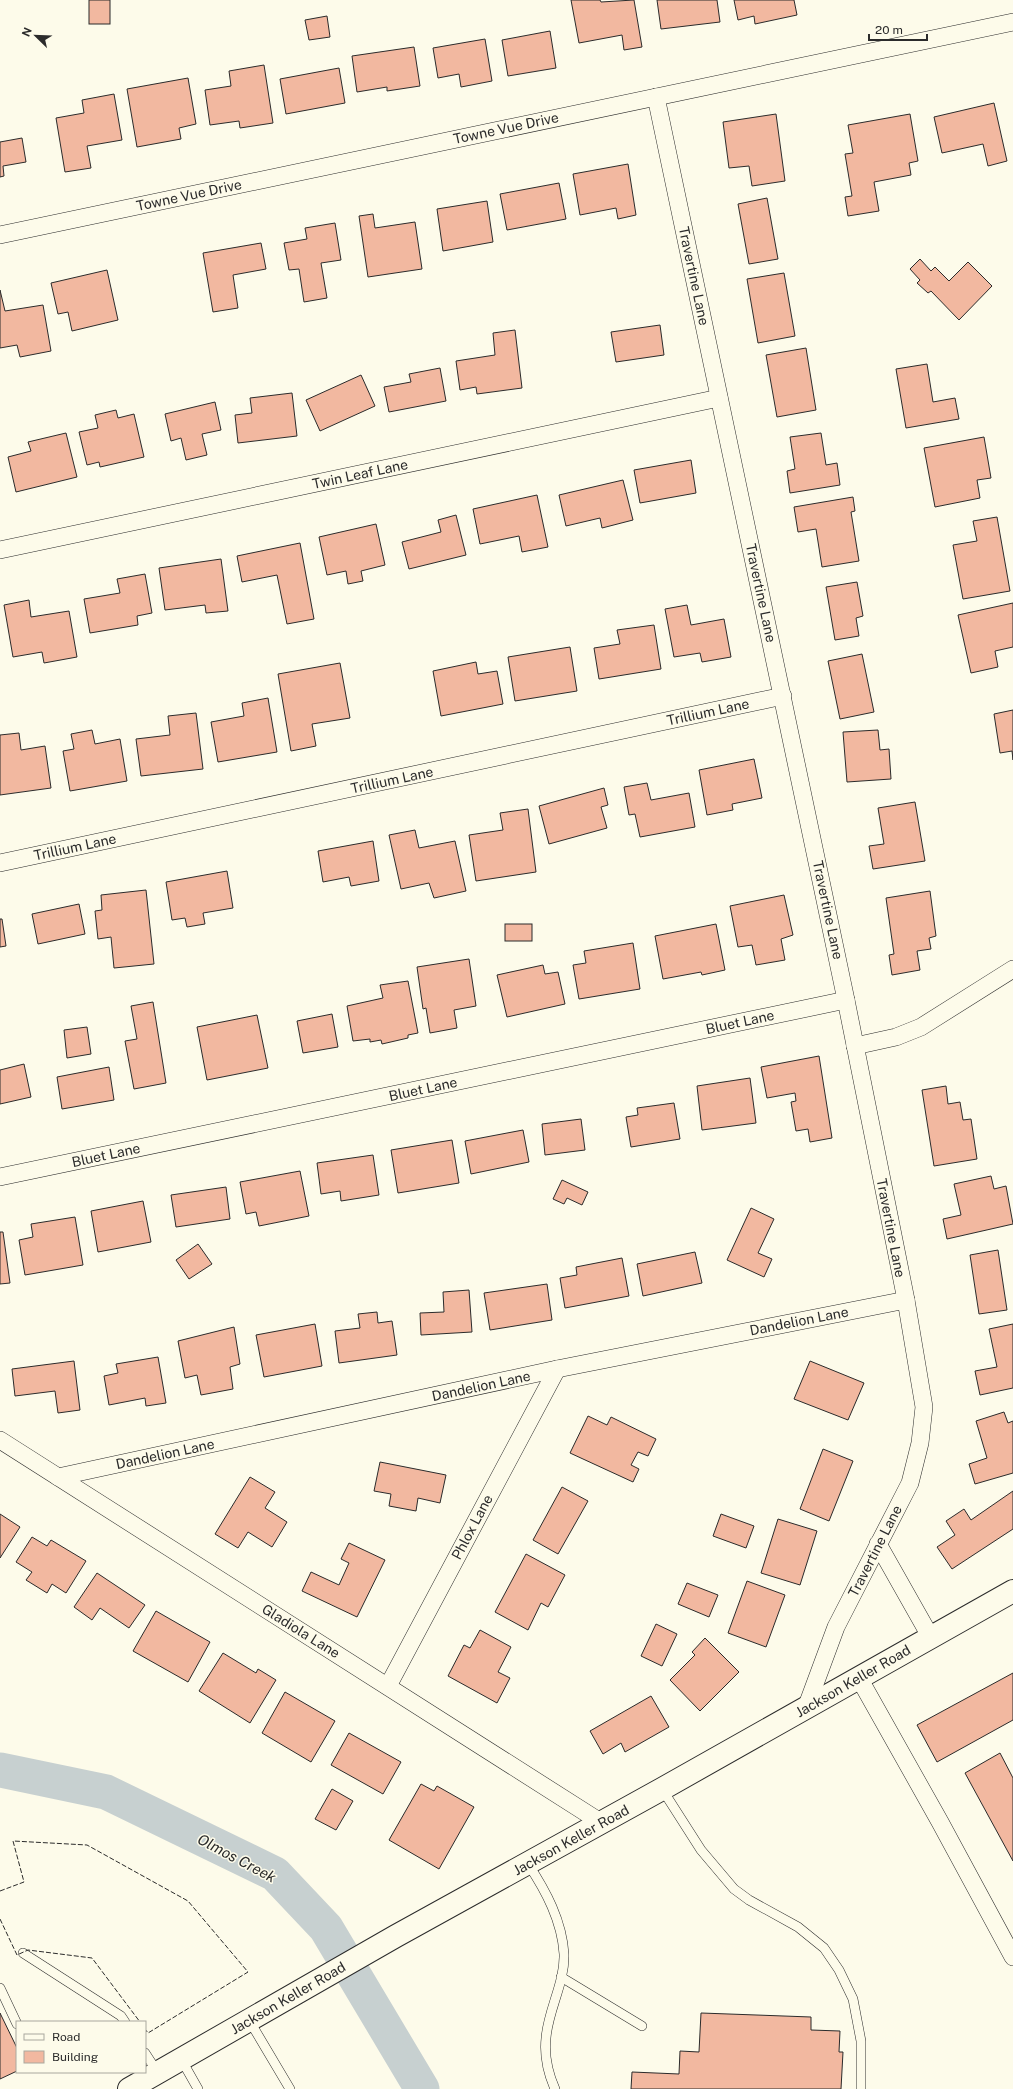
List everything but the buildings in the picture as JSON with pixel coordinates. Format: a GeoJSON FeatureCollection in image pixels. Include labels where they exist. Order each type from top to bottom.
{"type":"FeatureCollection","features":[{"type":"Feature","properties":{"kind":"main road","name":"Jackson Keller Road"},"geometry":{"type":"LineString","coordinates":[[129,2089],[396,1936],[662,1790],[930,1636],[1013,1591]]}},
{"type":"Feature","properties":{"kind":"street","name":"Towne Vue Drive"},"geometry":{"type":"LineString","coordinates":[[0,235],[1013,22]]}},
{"type":"Feature","properties":{"kind":"street","name":"Travertine Lane"},"geometry":{"type":"LineString","coordinates":[[656,97],[846,1000],[906,1300],[924,1407],[921,1436],[910,1483],[836,1627],[806,1708]]}},
{"type":"Feature","properties":{"kind":"street","name":"Twin Leaf Lane"},"geometry":{"type":"LineString","coordinates":[[0,550],[720,398]]}},
{"type":"Feature","properties":{"kind":"street","name":"Trillium Lane"},"geometry":{"type":"LineString","coordinates":[[0,864],[783,696]]}},
{"type":"Feature","properties":{"kind":"street"},"geometry":{"type":"LineString","coordinates":[[855,1046],[896,1037],[921,1027],[1013,969]]}},
{"type":"Feature","properties":{"kind":"street","name":"Bluet Lane"},"geometry":{"type":"LineString","coordinates":[[0,1177],[846,1000]]}},
{"type":"Feature","properties":{"kind":"street","name":"Dandelion Lane"},"geometry":{"type":"LineString","coordinates":[[58,1477],[557,1369],[906,1300]]}},
{"type":"Feature","properties":{"kind":"street","name":"Phlox Lane"},"geometry":{"type":"LineString","coordinates":[[388,1686],[557,1369]]}},
{"type":"Feature","properties":{"kind":"street","name":"Gladiola Lane"},"geometry":{"type":"LineString","coordinates":[[0,1440],[602,1823]]}},
{"type":"Feature","properties":{"kind":"street"},"geometry":{"type":"LineString","coordinates":[[878,1544],[930,1636]]}},
{"type":"Feature","properties":{"kind":"street"},"geometry":{"type":"LineString","coordinates":[[859,1678],[887,1729],[1006,1927],[1013,1956]]}},
{"type":"Feature","properties":{"kind":"lane"},"geometry":{"type":"LineString","coordinates":[[662,1790],[701,1850],[734,1889],[749,1900],[798,1927],[824,1948],[839,1970],[853,1999],[861,2041],[861,2089]]}},
{"type":"Feature","properties":{"kind":"lane"},"geometry":{"type":"LineString","coordinates":[[528,1864],[544,1888],[559,1925],[564,1954],[561,1977],[546,2037],[546,2053],[549,2074],[555,2089]]}},
{"type":"Feature","properties":{"kind":"lane"},"geometry":{"type":"LineString","coordinates":[[23,1953],[121,2016],[124,2021]]}},
{"type":"Feature","properties":{"kind":"lane"},"geometry":{"type":"LineString","coordinates":[[561,1977],[642,2026]]}},
{"type":"Feature","properties":{"kind":"lane"},"geometry":{"type":"LineString","coordinates":[[0,1988],[16,2022]]}},
{"type":"Feature","properties":{"kind":"lane"},"geometry":{"type":"LineString","coordinates":[[250,2020],[290,2089]]}},
{"type":"Feature","properties":{"kind":"lane"},"geometry":{"type":"LineString","coordinates":[[146,2054],[158,2072]]}},
{"type":"Feature","properties":{"kind":"lane"},"geometry":{"type":"LineString","coordinates":[[181,2059],[198,2089]]}},
{"type":"Feature","properties":{"kind":"waterway","name":"Olmos Creek"},"geometry":{"type":"LineString","coordinates":[[0,1770],[106,1792],[275,1874],[326,1928],[422,2089]]}},
{"type":"Feature","properties":{"kind":"fence"},"geometry":{"type":"LineString","coordinates":[[0,1891],[24,1882],[13,1841],[87,1845],[188,1901],[248,1972],[148,2033],[146,2030]]}},
{"type":"Feature","properties":{"kind":"fence"},"geometry":{"type":"LineString","coordinates":[[0,1919],[17,1955],[28,1950],[92,1958],[139,2021]]}}]}
